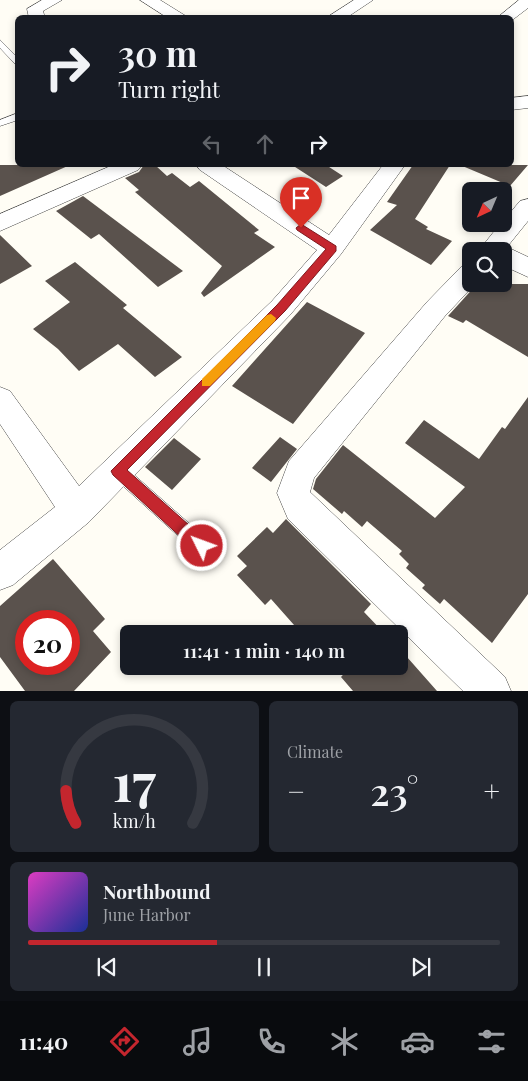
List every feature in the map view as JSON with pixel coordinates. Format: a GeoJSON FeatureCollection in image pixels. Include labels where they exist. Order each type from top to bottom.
{"type":"FeatureCollection","features":[{"type":"Feature","properties":{"kind":"street"},"geometry":{"type":"LineString","coordinates":[[36,15],[35,9],[54,0]]}},
{"type":"Feature","properties":{"kind":"street"},"geometry":{"type":"LineString","coordinates":[[148,0],[176,15]]}},
{"type":"Feature","properties":{"kind":"street"},"geometry":{"type":"LineString","coordinates":[[339,15],[365,0]]}},
{"type":"Feature","properties":{"kind":"street"},"geometry":{"type":"LineString","coordinates":[[509,15],[528,1]]}},
{"type":"Feature","properties":{"kind":"street"},"geometry":{"type":"LineString","coordinates":[[514,104],[528,102]]}},
{"type":"Feature","properties":{"kind":"street"},"geometry":{"type":"LineString","coordinates":[[0,223],[126,167]]}},
{"type":"Feature","properties":{"kind":"street"},"geometry":{"type":"LineString","coordinates":[[210,167],[332,248]]}},
{"type":"Feature","properties":{"kind":"street"},"geometry":{"type":"LineString","coordinates":[[0,572],[77,511],[281,308],[332,248],[393,167]]}},
{"type":"Feature","properties":{"kind":"street"},"geometry":{"type":"LineString","coordinates":[[501,242],[528,206]]}},
{"type":"Feature","properties":{"kind":"street"},"geometry":{"type":"LineString","coordinates":[[512,263],[528,268]]}},
{"type":"Feature","properties":{"kind":"street"},"geometry":{"type":"LineString","coordinates":[[462,284],[436,309],[300,471],[293,492],[300,508],[491,691]]}},
{"type":"Feature","properties":{"kind":"street"},"geometry":{"type":"LineString","coordinates":[[0,400],[77,511]]}},
{"type":"Feature","properties":{"kind":"lane"},"geometry":{"type":"LineString","coordinates":[[0,43],[15,60]]}},
{"type":"Feature","properties":{"kind":"lane"},"geometry":{"type":"LineString","coordinates":[[0,123],[15,117]]}},
{"type":"Feature","properties":{"kind":"lane"},"geometry":{"type":"LineString","coordinates":[[118,471],[202,546]]}},
{"type":"Feature","properties":{"kind":"building"},"geometry":{"type":"Polygon","coordinates":[[[0,165],[15,165],[15,167],[65,167],[0,196],[0,165]]]}},
{"type":"Feature","properties":{"kind":"building"},"geometry":{"type":"Polygon","coordinates":[[[514,165],[528,165],[512,184],[512,182],[500,182],[465,167],[514,167],[514,165]]]}},
{"type":"Feature","properties":{"kind":"building"},"geometry":{"type":"Polygon","coordinates":[[[143,167],[157,167],[167,176],[172,173],[190,187],[199,181],[259,230],[254,233],[275,247],[204,297],[201,293],[222,266],[135,192],[139,190],[125,178],[139,172],[143,167]]]}},
{"type":"Feature","properties":{"kind":"building"},"geometry":{"type":"Polygon","coordinates":[[[295,167],[329,167],[343,176],[326,187],[295,167]]]}},
{"type":"Feature","properties":{"kind":"building"},"geometry":{"type":"Polygon","coordinates":[[[412,167],[449,167],[415,219],[428,227],[426,229],[452,241],[431,265],[370,230],[397,205],[387,202],[412,167]]]}},
{"type":"Feature","properties":{"kind":"building"},"geometry":{"type":"Polygon","coordinates":[[[83,196],[183,271],[158,287],[99,234],[91,239],[56,211],[83,196]]]}},
{"type":"Feature","properties":{"kind":"building"},"geometry":{"type":"Polygon","coordinates":[[[0,235],[32,266],[0,284],[0,235]]]}},
{"type":"Feature","properties":{"kind":"building"},"geometry":{"type":"Polygon","coordinates":[[[75,262],[127,305],[123,308],[182,357],[155,377],[118,344],[79,371],[58,349],[33,329],[70,302],[45,281],[75,262]]]}},
{"type":"Feature","properties":{"kind":"building"},"geometry":{"type":"Polygon","coordinates":[[[512,284],[528,284],[528,357],[466,320],[463,323],[448,316],[470,292],[512,292],[512,284]]]}},
{"type":"Feature","properties":{"kind":"building"},"geometry":{"type":"Polygon","coordinates":[[[307,302],[365,333],[293,424],[232,386],[307,302]]]}},
{"type":"Feature","properties":{"kind":"building"},"geometry":{"type":"Polygon","coordinates":[[[528,397],[528,594],[492,643],[444,599],[440,604],[422,588],[425,585],[406,568],[409,564],[399,554],[402,551],[367,521],[362,527],[344,511],[342,514],[313,489],[316,479],[343,445],[435,518],[465,487],[405,443],[424,420],[479,459],[502,427],[505,429],[528,397]]]}},
{"type":"Feature","properties":{"kind":"building"},"geometry":{"type":"Polygon","coordinates":[[[280,437],[297,449],[271,482],[252,468],[280,437]]]}},
{"type":"Feature","properties":{"kind":"building"},"geometry":{"type":"Polygon","coordinates":[[[174,438],[201,459],[172,490],[145,467],[174,438]]]}},
{"type":"Feature","properties":{"kind":"building"},"geometry":{"type":"Polygon","coordinates":[[[286,519],[371,604],[364,612],[376,625],[294,625],[271,599],[265,605],[237,575],[247,566],[237,556],[267,527],[273,533],[286,519]]]}},
{"type":"Feature","properties":{"kind":"building"},"geometry":{"type":"Polygon","coordinates":[[[53,559],[105,619],[93,631],[111,652],[74,691],[25,691],[0,657],[0,606],[53,559]]]}},
{"type":"Feature","properties":{"kind":"building"},"geometry":{"type":"Polygon","coordinates":[[[408,658],[437,691],[353,691],[341,677],[343,675],[408,675],[408,658]]]}},
{"type":"Feature","properties":{"kind":"slow traffic"},"geometry":{"type":"LineString","coordinates":[[206,383],[271,318]]}},
{"type":"Feature","properties":{"kind":"route"},"geometry":{"type":"LineString","coordinates":[[202,546],[118,471],[281,308],[332,248],[301,228]]}}]}
